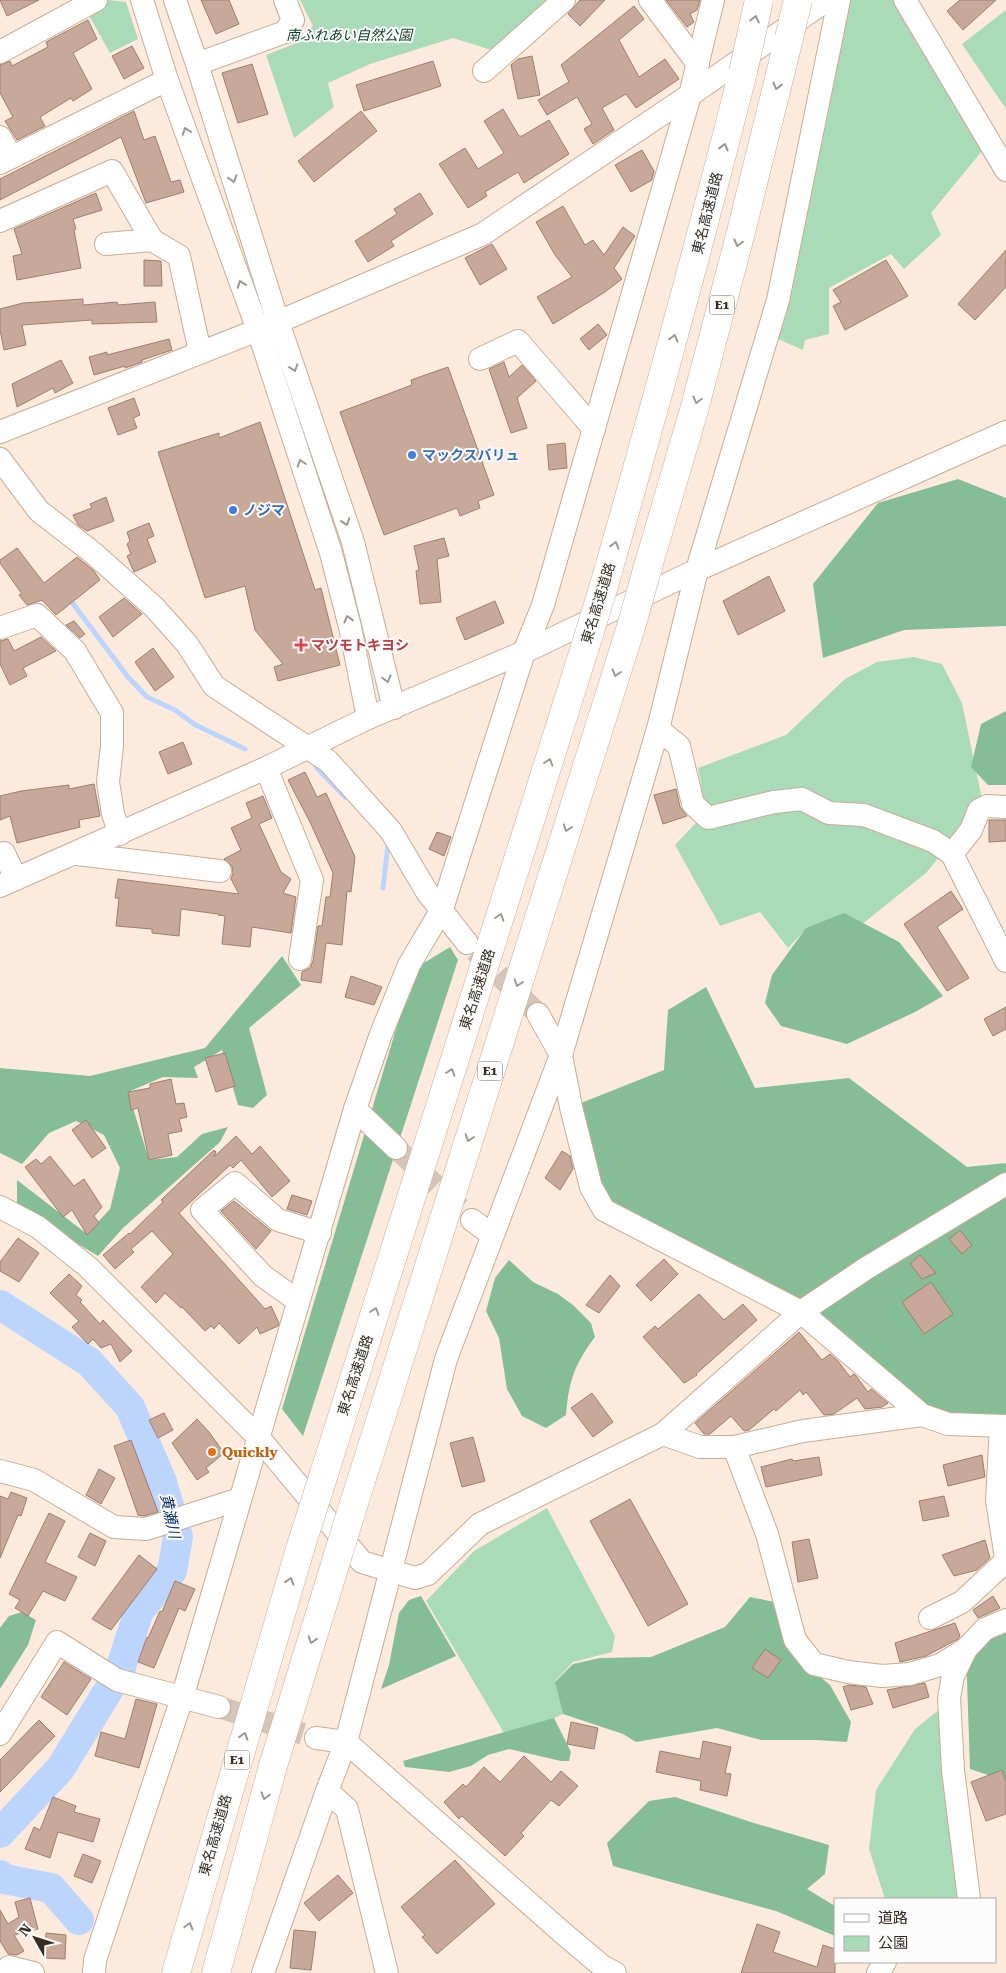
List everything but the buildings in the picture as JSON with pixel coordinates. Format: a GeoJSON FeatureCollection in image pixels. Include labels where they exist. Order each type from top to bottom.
{"type":"FeatureCollection","features":[{"type":"Feature","properties":{"kind":"highway","name":"東名高速道路"},"geometry":{"type":"LineString","coordinates":[[176,1973],[300,1549],[602,592],[658,398],[704,227],[759,0]]}},
{"type":"Feature","properties":{"kind":"highway","name":"E1"},"geometry":{"type":"LineString","coordinates":[[216,1973],[273,1766],[350,1516],[631,627],[701,383],[740,236],[798,0]]}},
{"type":"Feature","properties":{"kind":"street"},"geometry":{"type":"LineString","coordinates":[[0,52],[96,0]]}},
{"type":"Feature","properties":{"kind":"street"},"geometry":{"type":"LineString","coordinates":[[142,0],[167,80],[268,326],[353,542],[394,708]]}},
{"type":"Feature","properties":{"kind":"street"},"geometry":{"type":"LineString","coordinates":[[175,0],[197,64],[331,553],[350,627],[368,718]]}},
{"type":"Feature","properties":{"kind":"street"},"geometry":{"type":"LineString","coordinates":[[197,64],[285,32],[293,20],[285,0]]}},
{"type":"Feature","properties":{"kind":"street"},"geometry":{"type":"LineString","coordinates":[[484,71],[564,0]]}},
{"type":"Feature","properties":{"kind":"street"},"geometry":{"type":"LineString","coordinates":[[650,0],[698,64]]}},
{"type":"Feature","properties":{"kind":"street"},"geometry":{"type":"LineString","coordinates":[[94,1966],[182,1698],[355,1109],[380,1034],[409,965],[442,909],[524,652],[543,605],[690,95],[713,0]]}},
{"type":"Feature","properties":{"kind":"street"},"geometry":{"type":"LineString","coordinates":[[0,432],[268,326],[483,234],[828,0]]}},
{"type":"Feature","properties":{"kind":"street"},"geometry":{"type":"LineString","coordinates":[[263,1973],[346,1742],[446,1359],[561,1055],[658,729],[697,570],[778,300],[839,0]]}},
{"type":"Feature","properties":{"kind":"street"},"geometry":{"type":"LineString","coordinates":[[905,0],[1006,170]]}},
{"type":"Feature","properties":{"kind":"street"},"geometry":{"type":"LineString","coordinates":[[0,137],[6,160],[167,80]]}},
{"type":"Feature","properties":{"kind":"street"},"geometry":{"type":"LineString","coordinates":[[0,221],[112,170],[152,240],[179,256],[200,352]]}},
{"type":"Feature","properties":{"kind":"street"},"geometry":{"type":"LineString","coordinates":[[106,244],[152,240]]}},
{"type":"Feature","properties":{"kind":"street"},"geometry":{"type":"LineString","coordinates":[[480,359],[518,340],[594,429]]}},
{"type":"Feature","properties":{"kind":"street"},"geometry":{"type":"LineString","coordinates":[[0,854],[4,853],[8,883],[266,768],[368,718],[524,652],[697,570],[1006,432]]}},
{"type":"Feature","properties":{"kind":"street"},"geometry":{"type":"LineString","coordinates":[[0,460],[39,511],[92,552],[154,607],[187,644],[214,686],[328,761],[391,831],[427,892],[467,943]]}},
{"type":"Feature","properties":{"kind":"street"},"geometry":{"type":"LineString","coordinates":[[0,628],[37,615],[75,651],[112,713],[112,746],[108,782],[113,814],[120,834]]}},
{"type":"Feature","properties":{"kind":"street"},"geometry":{"type":"LineString","coordinates":[[658,729],[679,746],[693,804],[708,818],[774,802],[802,799],[829,813],[864,815],[933,841],[952,854],[1006,961]]}},
{"type":"Feature","properties":{"kind":"street"},"geometry":{"type":"LineString","coordinates":[[266,768],[312,880],[300,959]]}},
{"type":"Feature","properties":{"kind":"street"},"geometry":{"type":"LineString","coordinates":[[952,854],[971,830],[979,810],[987,806],[1006,807]]}},
{"type":"Feature","properties":{"kind":"street"},"geometry":{"type":"LineString","coordinates":[[76,854],[220,871]]}},
{"type":"Feature","properties":{"kind":"street"},"geometry":{"type":"LineString","coordinates":[[538,1014],[561,1055],[571,1107],[591,1187],[604,1210],[800,1312],[922,1415],[948,1424],[1004,1426],[997,1500],[1006,1559],[962,1602],[930,1618]]}},
{"type":"Feature","properties":{"kind":"street"},"geometry":{"type":"LineString","coordinates":[[355,1109],[396,1148]]}},
{"type":"Feature","properties":{"kind":"street"},"geometry":{"type":"LineString","coordinates":[[298,1300],[263,1276],[202,1210],[235,1183],[278,1220],[320,1233]]}},
{"type":"Feature","properties":{"kind":"street"},"geometry":{"type":"LineString","coordinates":[[0,1207],[38,1227],[88,1267],[258,1438],[362,1562],[415,1578],[428,1574],[480,1524],[663,1434],[800,1312],[882,1259],[1006,1184]]}},
{"type":"Feature","properties":{"kind":"street"},"geometry":{"type":"LineString","coordinates":[[472,1220],[492,1235]]}},
{"type":"Feature","properties":{"kind":"street"},"geometry":{"type":"LineString","coordinates":[[663,1434],[700,1447],[734,1447],[803,1431],[922,1415]]}},
{"type":"Feature","properties":{"kind":"street"},"geometry":{"type":"LineString","coordinates":[[734,1447],[767,1534],[795,1640],[814,1664],[856,1673],[882,1676],[910,1674],[940,1665],[966,1649],[984,1629],[1006,1620]]}},
{"type":"Feature","properties":{"kind":"street"},"geometry":{"type":"LineString","coordinates":[[0,1471],[34,1480],[114,1527],[146,1529],[240,1499]]}},
{"type":"Feature","properties":{"kind":"street"},"geometry":{"type":"LineString","coordinates":[[0,1734],[57,1642],[117,1680],[218,1707]]}},
{"type":"Feature","properties":{"kind":"street"},"geometry":{"type":"LineString","coordinates":[[966,1649],[954,1676],[949,1698],[953,1770],[969,1898]]}},
{"type":"Feature","properties":{"kind":"street"},"geometry":{"type":"LineString","coordinates":[[316,1738],[346,1742],[564,1934],[602,1966],[616,1973]]}},
{"type":"Feature","properties":{"kind":"street"},"geometry":{"type":"LineString","coordinates":[[327,1791],[346,1808],[388,1973]]}},
{"type":"Feature","properties":{"kind":"street"},"geometry":{"type":"LineString","coordinates":[[6,1967],[33,1973]]}},
{"type":"Feature","properties":{"kind":"green space"},"geometry":{"type":"Polygon","coordinates":[[[108,0],[126,2],[138,39],[110,53],[87,12],[108,0]]]}},
{"type":"Feature","properties":{"kind":"green space","name":"南ふれあい自然公園"},"geometry":{"type":"Polygon","coordinates":[[[300,0],[564,0],[504,54],[453,38],[370,64],[328,83],[334,107],[294,138],[266,55],[299,42],[313,26],[300,0]]]}},
{"type":"Feature","properties":{"kind":"green space"},"geometry":{"type":"Polygon","coordinates":[[[845,0],[900,0],[987,145],[931,213],[941,235],[904,269],[891,254],[829,288],[829,334],[805,340],[803,350],[778,339],[845,0]]]}},
{"type":"Feature","properties":{"kind":"green space"},"geometry":{"type":"Polygon","coordinates":[[[1006,10],[1006,109],[962,44],[1006,10]]]}},
{"type":"Feature","properties":{"kind":"green space"},"geometry":{"type":"Polygon","coordinates":[[[958,479],[1006,498],[1006,626],[904,630],[823,658],[813,584],[878,503],[958,479]]]}},
{"type":"Feature","properties":{"kind":"green space"},"geometry":{"type":"Polygon","coordinates":[[[914,657],[942,664],[962,703],[983,804],[926,873],[861,925],[804,931],[788,948],[760,912],[720,926],[675,845],[706,812],[698,768],[786,735],[845,679],[877,662],[914,657]]]}},
{"type":"Feature","properties":{"kind":"green space"},"geometry":{"type":"Polygon","coordinates":[[[1006,711],[1006,785],[988,785],[971,767],[981,724],[1006,711]]]}},
{"type":"Feature","properties":{"kind":"green space"},"geometry":{"type":"Polygon","coordinates":[[[844,913],[899,942],[943,996],[915,1012],[847,1044],[781,1026],[765,1003],[772,975],[806,928],[844,913]]]}},
{"type":"Feature","properties":{"kind":"green space"},"geometry":{"type":"Polygon","coordinates":[[[450,947],[458,960],[303,1436],[282,1409],[414,969],[450,947]]]}},
{"type":"Feature","properties":{"kind":"green space"},"geometry":{"type":"Polygon","coordinates":[[[282,956],[301,985],[249,1028],[267,1095],[253,1108],[238,1105],[222,1050],[194,1067],[198,1078],[163,1077],[128,1092],[149,1160],[177,1157],[202,1134],[228,1127],[220,1142],[123,1228],[98,1256],[17,1207],[17,1180],[87,1234],[110,1209],[120,1168],[104,1135],[76,1121],[49,1133],[22,1164],[0,1153],[0,1068],[90,1076],[205,1048],[282,956]]]}},
{"type":"Feature","properties":{"kind":"green space"},"geometry":{"type":"Polygon","coordinates":[[[706,987],[755,1088],[849,1078],[967,1167],[1006,1163],[1006,1417],[934,1419],[811,1321],[599,1201],[571,1107],[664,1070],[668,1010],[706,987]]]}},
{"type":"Feature","properties":{"kind":"green space"},"geometry":{"type":"Polygon","coordinates":[[[509,1260],[533,1282],[558,1294],[573,1305],[591,1323],[595,1337],[577,1365],[569,1392],[566,1415],[546,1428],[522,1416],[507,1389],[499,1338],[486,1311],[495,1278],[509,1260]]]}},
{"type":"Feature","properties":{"kind":"green space"},"geometry":{"type":"Polygon","coordinates":[[[547,1508],[615,1636],[612,1652],[573,1662],[555,1681],[563,1714],[543,1723],[504,1733],[426,1601],[474,1551],[547,1508]]]}},
{"type":"Feature","properties":{"kind":"green space"},"geometry":{"type":"Polygon","coordinates":[[[421,1596],[456,1656],[381,1689],[389,1665],[399,1613],[409,1600],[421,1596]]]}},
{"type":"Feature","properties":{"kind":"green space"},"geometry":{"type":"Polygon","coordinates":[[[750,1597],[775,1602],[807,1666],[830,1685],[851,1722],[847,1742],[761,1740],[717,1728],[636,1742],[623,1734],[563,1714],[555,1682],[573,1664],[600,1658],[651,1657],[725,1627],[750,1597]]]}},
{"type":"Feature","properties":{"kind":"green space"},"geometry":{"type":"Polygon","coordinates":[[[22,1612],[36,1620],[28,1645],[0,1689],[0,1628],[9,1616],[22,1612]]]}},
{"type":"Feature","properties":{"kind":"green space"},"geometry":{"type":"Polygon","coordinates":[[[1006,1627],[1006,1781],[970,1769],[966,1649],[1006,1627]]]}},
{"type":"Feature","properties":{"kind":"green space"},"geometry":{"type":"Polygon","coordinates":[[[945,1705],[966,1898],[885,1898],[869,1849],[876,1790],[915,1729],[945,1705]]]}},
{"type":"Feature","properties":{"kind":"green space"},"geometry":{"type":"Polygon","coordinates":[[[554,1718],[571,1752],[569,1761],[561,1761],[509,1749],[488,1755],[471,1766],[449,1772],[405,1767],[403,1761],[554,1718]]]}},
{"type":"Feature","properties":{"kind":"green space"},"geometry":{"type":"Polygon","coordinates":[[[675,1797],[829,1845],[825,1874],[807,1889],[834,1905],[834,1936],[776,1911],[613,1866],[607,1843],[649,1801],[675,1797]]]}},
{"type":"Feature","properties":{"kind":"waterway"},"geometry":{"type":"LineString","coordinates":[[68,597],[128,677],[147,697],[175,710],[194,724],[245,749]]}},
{"type":"Feature","properties":{"kind":"waterway"},"geometry":{"type":"LineString","coordinates":[[316,767],[345,797]]}},
{"type":"Feature","properties":{"kind":"waterway"},"geometry":{"type":"LineString","coordinates":[[383,888],[388,844]]}},
{"type":"Feature","properties":{"kind":"waterway","name":"黄瀬川"},"geometry":{"type":"LineString","coordinates":[[0,1305],[89,1362],[130,1407],[162,1482],[178,1537],[172,1571],[139,1611],[119,1673],[60,1769],[0,1833]]}},
{"type":"Feature","properties":{"kind":"waterway","name":"黄瀬川"},"geometry":{"type":"LineString","coordinates":[[0,1875],[4,1879],[51,1888],[79,1920]]}},
{"type":"Feature","properties":{"kind":"tunnel"},"geometry":{"type":"LineString","coordinates":[[475,951],[538,1014]]}},
{"type":"Feature","properties":{"kind":"tunnel"},"geometry":{"type":"LineString","coordinates":[[396,1148],[472,1220]]}},
{"type":"Feature","properties":{"kind":"tunnel"},"geometry":{"type":"LineString","coordinates":[[219,1707],[316,1738]]}},
{"type":"Feature","properties":{"kind":"place","name":"マックスバリュ"},"geometry":{"type":"Point","coordinates":[412,455]}},
{"type":"Feature","properties":{"kind":"place","name":"ノジマ"},"geometry":{"type":"Point","coordinates":[233,510]}},
{"type":"Feature","properties":{"kind":"place","name":"マツモトキヨシ"},"geometry":{"type":"Point","coordinates":[301,645]}},
{"type":"Feature","properties":{"kind":"place","name":"Quickly"},"geometry":{"type":"Point","coordinates":[212,1452]}}]}
